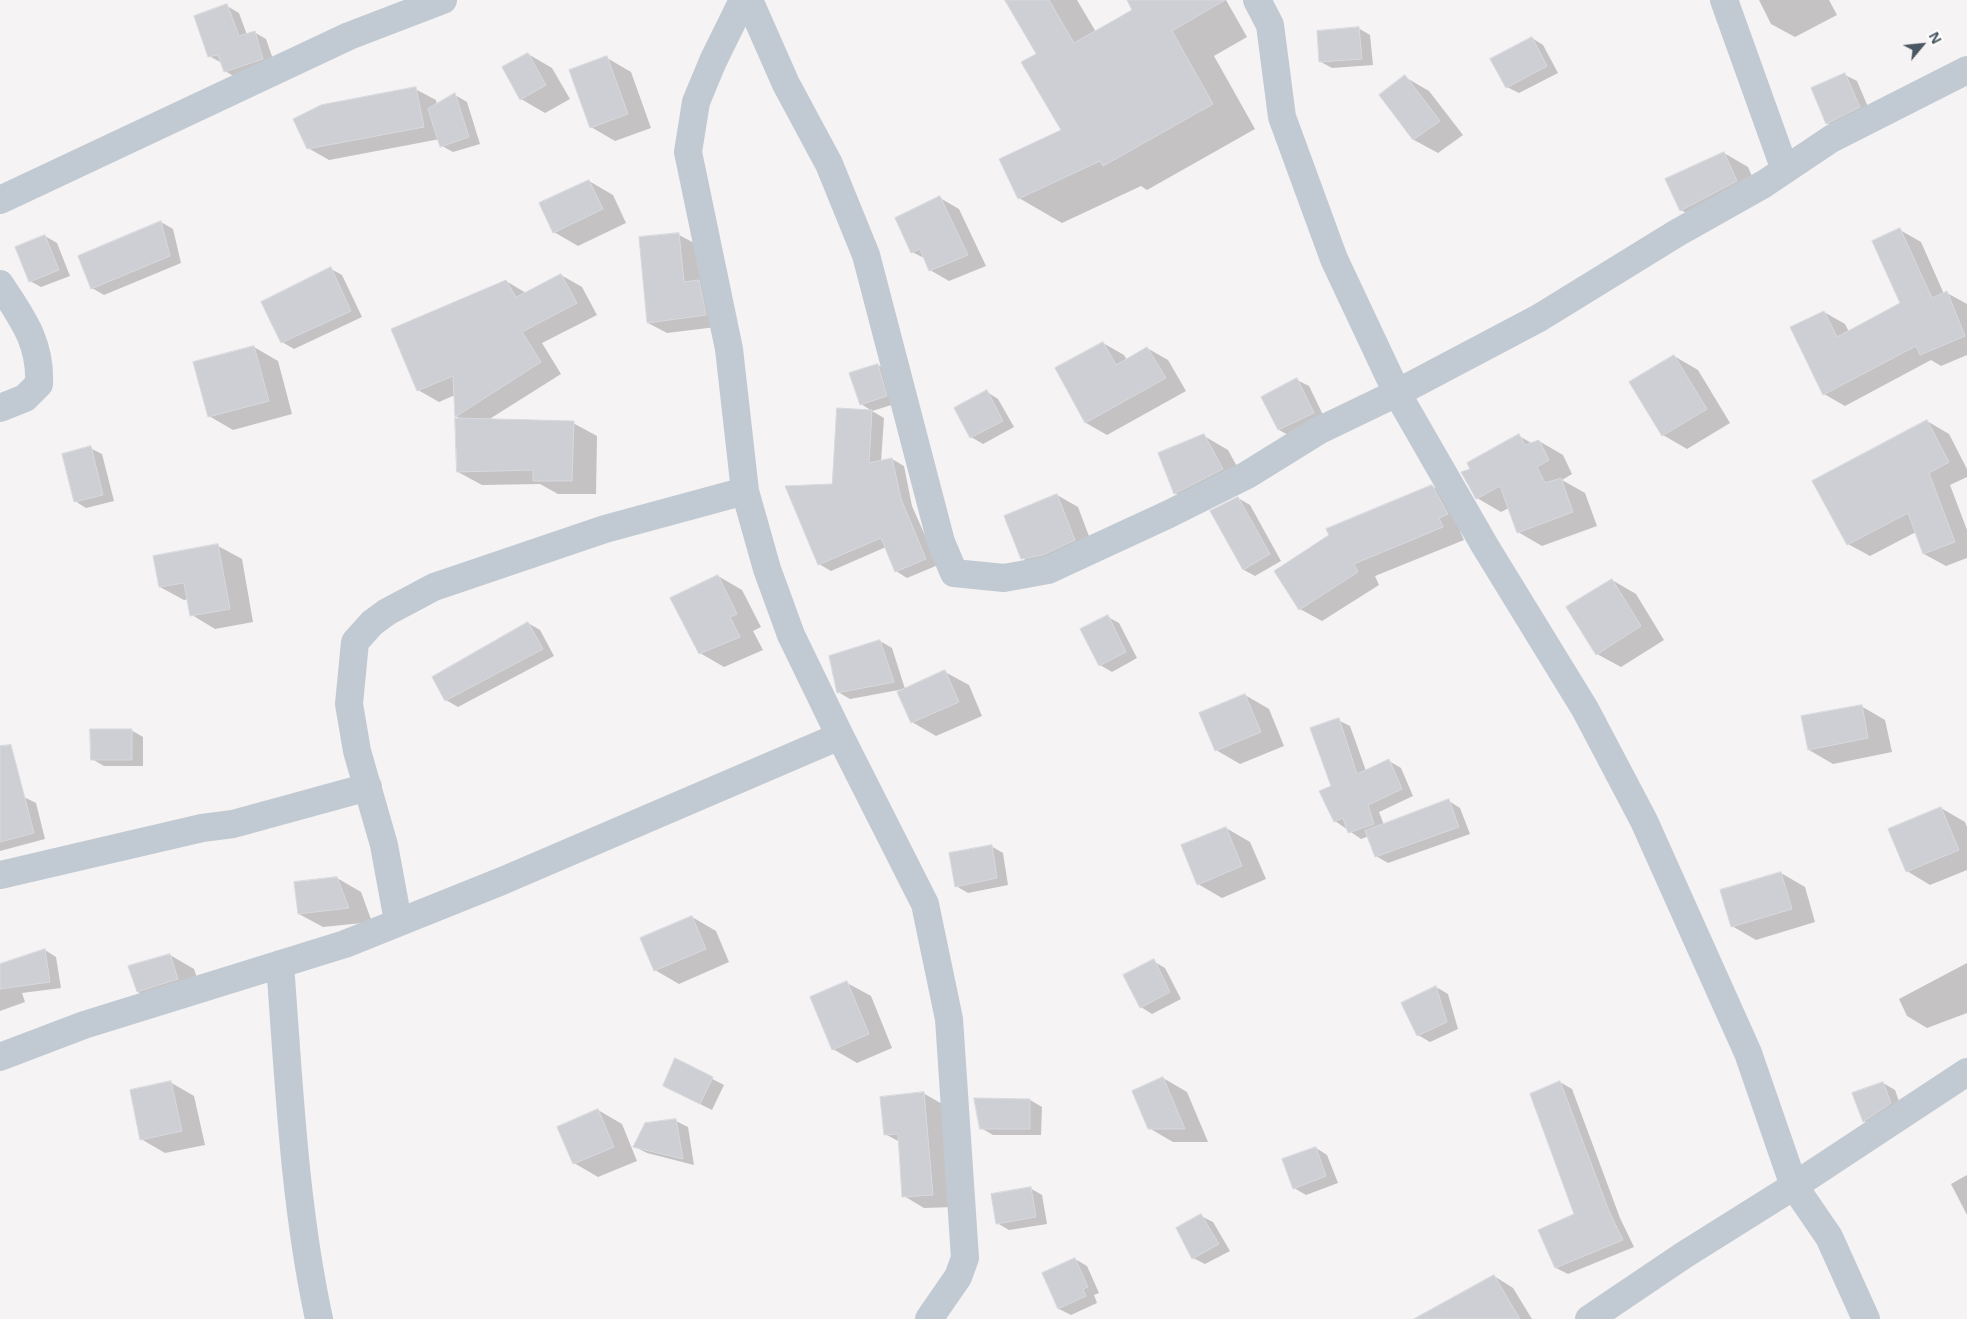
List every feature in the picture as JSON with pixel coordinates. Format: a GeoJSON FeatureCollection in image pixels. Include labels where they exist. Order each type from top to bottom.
{"type":"FeatureCollection","features":[{"type":"Feature","properties":{"kind":"street"},"geometry":{"type":"LineString","coordinates":[[0,200],[349,36],[443,0]]}},
{"type":"Feature","properties":{"kind":"street"},"geometry":{"type":"LineString","coordinates":[[743,0],[713,61],[696,102],[688,152],[729,349],[745,491],[767,569],[792,635],[840,736],[925,904],[949,1019],[965,1258],[958,1277],[929,1319]]}},
{"type":"Feature","properties":{"kind":"street"},"geometry":{"type":"LineString","coordinates":[[749,0],[786,84],[829,164],[866,255],[941,542],[954,573],[1004,578],[1048,570],[1169,514],[1247,475],[1301,440],[1397,393],[1540,318],[1784,170],[1831,139],[1967,70]]}},
{"type":"Feature","properties":{"kind":"street"},"geometry":{"type":"LineString","coordinates":[[1257,0],[1270,25],[1282,117],[1334,259],[1397,393],[1485,546],[1585,709],[1644,821],[1748,1053],[1794,1186],[1829,1237],[1866,1319]]}},
{"type":"Feature","properties":{"kind":"street"},"geometry":{"type":"LineString","coordinates":[[1724,0],[1784,170]]}},
{"type":"Feature","properties":{"kind":"street"},"geometry":{"type":"LineString","coordinates":[[0,284],[29,330],[40,363],[39,384],[25,398],[0,408]]}},
{"type":"Feature","properties":{"kind":"street"},"geometry":{"type":"LineString","coordinates":[[398,921],[384,845],[357,751],[349,704],[355,642],[372,623],[387,612],[434,587],[552,545],[745,491]]}},
{"type":"Feature","properties":{"kind":"street"},"geometry":{"type":"LineString","coordinates":[[0,1057],[84,1025],[345,944],[398,921],[502,881],[840,736]]}},
{"type":"Feature","properties":{"kind":"street"},"geometry":{"type":"LineString","coordinates":[[0,875],[202,828],[233,824],[368,787]]}},
{"type":"Feature","properties":{"kind":"street"},"geometry":{"type":"LineString","coordinates":[[280,964],[293,1134],[307,1263],[319,1319]]}},
{"type":"Feature","properties":{"kind":"street"},"geometry":{"type":"LineString","coordinates":[[1589,1319],[1684,1255],[1794,1186],[1967,1072]]}},
{"type":"Feature","properties":{"kind":"building"},"geometry":{"type":"Polygon","coordinates":[[[1005,0],[1049,0],[1074,43],[1132,10],[1127,0],[1225,0],[1172,31],[1213,104],[1103,166],[1100,161],[1018,199],[999,159],[1061,130],[1021,62],[1036,54],[1005,0]]]}},
{"type":"Feature","properties":{"kind":"building"},"geometry":{"type":"Polygon","coordinates":[[[227,4],[239,36],[255,31],[263,59],[224,72],[218,55],[208,57],[194,16],[227,4]]]}},
{"type":"Feature","properties":{"kind":"building"},"geometry":{"type":"Polygon","coordinates":[[[1359,27],[1362,59],[1319,62],[1317,31],[1359,27]]]}},
{"type":"Feature","properties":{"kind":"building"},"geometry":{"type":"Polygon","coordinates":[[[1532,37],[1547,66],[1506,88],[1490,59],[1532,37]]]}},
{"type":"Feature","properties":{"kind":"building"},"geometry":{"type":"Polygon","coordinates":[[[528,53],[546,85],[520,100],[502,67],[528,53]]]}},
{"type":"Feature","properties":{"kind":"building"},"geometry":{"type":"Polygon","coordinates":[[[607,56],[628,114],[590,128],[569,70],[607,56]]]}},
{"type":"Feature","properties":{"kind":"building"},"geometry":{"type":"Polygon","coordinates":[[[1845,73],[1860,107],[1826,124],[1811,88],[1845,73]]]}},
{"type":"Feature","properties":{"kind":"building"},"geometry":{"type":"Polygon","coordinates":[[[1405,75],[1440,121],[1413,140],[1379,95],[1405,75]]]}},
{"type":"Feature","properties":{"kind":"building"},"geometry":{"type":"Polygon","coordinates":[[[416,87],[424,127],[307,149],[293,119],[321,105],[416,87]]]}},
{"type":"Feature","properties":{"kind":"building"},"geometry":{"type":"Polygon","coordinates":[[[455,93],[469,137],[440,147],[428,109],[455,93]]]}},
{"type":"Feature","properties":{"kind":"building"},"geometry":{"type":"Polygon","coordinates":[[[1724,152],[1737,181],[1680,211],[1665,179],[1724,152]]]}},
{"type":"Feature","properties":{"kind":"building"},"geometry":{"type":"Polygon","coordinates":[[[589,180],[603,209],[553,233],[539,203],[589,180]]]}},
{"type":"Feature","properties":{"kind":"building"},"geometry":{"type":"Polygon","coordinates":[[[940,196],[968,255],[929,271],[920,249],[911,253],[895,218],[940,196]]]}},
{"type":"Feature","properties":{"kind":"building"},"geometry":{"type":"Polygon","coordinates":[[[161,221],[170,256],[91,289],[78,256],[161,221]]]}},
{"type":"Feature","properties":{"kind":"building"},"geometry":{"type":"Polygon","coordinates":[[[1900,228],[1932,298],[1947,291],[1965,336],[1920,355],[1916,346],[1823,395],[1790,327],[1824,311],[1837,337],[1900,303],[1872,241],[1900,228]]]}},
{"type":"Feature","properties":{"kind":"building"},"geometry":{"type":"Polygon","coordinates":[[[679,233],[684,282],[699,280],[706,315],[647,323],[639,237],[679,233]]]}},
{"type":"Feature","properties":{"kind":"building"},"geometry":{"type":"Polygon","coordinates":[[[45,235],[59,270],[29,282],[15,247],[45,235]]]}},
{"type":"Feature","properties":{"kind":"building"},"geometry":{"type":"Polygon","coordinates":[[[331,267],[351,311],[281,343],[261,302],[331,267]]]}},
{"type":"Feature","properties":{"kind":"building"},"geometry":{"type":"Polygon","coordinates":[[[561,274],[577,303],[522,332],[541,362],[455,417],[453,376],[417,391],[391,329],[506,280],[516,297],[561,274]]]}},
{"type":"Feature","properties":{"kind":"building"},"geometry":{"type":"Polygon","coordinates":[[[1103,342],[1116,365],[1147,347],[1166,378],[1085,423],[1055,368],[1103,342]]]}},
{"type":"Feature","properties":{"kind":"building"},"geometry":{"type":"Polygon","coordinates":[[[254,346],[269,401],[208,417],[193,362],[254,346]]]}},
{"type":"Feature","properties":{"kind":"building"},"geometry":{"type":"Polygon","coordinates":[[[1674,355],[1707,409],[1662,436],[1629,382],[1674,355]]]}},
{"type":"Feature","properties":{"kind":"building"},"geometry":{"type":"Polygon","coordinates":[[[878,364],[887,396],[860,405],[849,373],[878,364]]]}},
{"type":"Feature","properties":{"kind":"building"},"geometry":{"type":"Polygon","coordinates":[[[1297,378],[1314,413],[1278,430],[1261,397],[1297,378]]]}},
{"type":"Feature","properties":{"kind":"building"},"geometry":{"type":"Polygon","coordinates":[[[987,390],[1003,421],[970,438],[954,408],[987,390]]]}},
{"type":"Feature","properties":{"kind":"building"},"geometry":{"type":"Polygon","coordinates":[[[837,408],[872,410],[869,463],[892,458],[901,499],[926,559],[895,572],[881,538],[818,565],[785,486],[832,484],[837,408]]]}},
{"type":"Feature","properties":{"kind":"building"},"geometry":{"type":"Polygon","coordinates":[[[455,418],[574,421],[572,481],[533,481],[533,470],[457,472],[455,418]]]}},
{"type":"Feature","properties":{"kind":"building"},"geometry":{"type":"Polygon","coordinates":[[[1927,420],[1949,462],[1929,473],[1955,542],[1923,554],[1908,513],[1847,545],[1812,481],[1927,420]]]}},
{"type":"Feature","properties":{"kind":"building"},"geometry":{"type":"Polygon","coordinates":[[[1204,434],[1223,469],[1174,494],[1158,453],[1204,434]]]}},
{"type":"Feature","properties":{"kind":"building"},"geometry":{"type":"Polygon","coordinates":[[[1519,434],[1525,445],[1539,440],[1549,460],[1537,467],[1545,483],[1561,478],[1573,512],[1517,533],[1500,486],[1476,499],[1461,472],[1470,469],[1467,463],[1519,434]]]}},
{"type":"Feature","properties":{"kind":"building"},"geometry":{"type":"Polygon","coordinates":[[[91,446],[103,495],[74,502],[62,454],[91,446]]]}},
{"type":"Feature","properties":{"kind":"building"},"geometry":{"type":"Polygon","coordinates":[[[1432,485],[1448,514],[1439,518],[1443,527],[1354,564],[1358,572],[1299,610],[1274,571],[1329,535],[1326,529],[1432,485]]]}},
{"type":"Feature","properties":{"kind":"building"},"geometry":{"type":"Polygon","coordinates":[[[1057,494],[1075,540],[1043,555],[1021,559],[1004,516],[1057,494]]]}},
{"type":"Feature","properties":{"kind":"building"},"geometry":{"type":"Polygon","coordinates":[[[1238,497],[1270,554],[1243,570],[1210,511],[1238,497]]]}},
{"type":"Feature","properties":{"kind":"building"},"geometry":{"type":"Polygon","coordinates":[[[218,544],[230,609],[190,616],[184,583],[159,587],[153,556],[218,544]]]}},
{"type":"Feature","properties":{"kind":"building"},"geometry":{"type":"Polygon","coordinates":[[[718,575],[737,614],[730,617],[740,637],[699,654],[670,598],[718,575]]]}},
{"type":"Feature","properties":{"kind":"building"},"geometry":{"type":"Polygon","coordinates":[[[1612,579],[1641,626],[1596,655],[1566,607],[1612,579]]]}},
{"type":"Feature","properties":{"kind":"building"},"geometry":{"type":"Polygon","coordinates":[[[1108,615],[1126,652],[1099,666],[1080,629],[1108,615]]]}},
{"type":"Feature","properties":{"kind":"building"},"geometry":{"type":"Polygon","coordinates":[[[528,622],[543,649],[445,701],[432,677],[528,622]]]}},
{"type":"Feature","properties":{"kind":"building"},"geometry":{"type":"Polygon","coordinates":[[[880,640],[894,682],[837,693],[829,656],[880,640]]]}},
{"type":"Feature","properties":{"kind":"building"},"geometry":{"type":"Polygon","coordinates":[[[945,670],[959,702],[911,723],[897,692],[945,670]]]}},
{"type":"Feature","properties":{"kind":"building"},"geometry":{"type":"Polygon","coordinates":[[[1245,694],[1261,732],[1215,751],[1199,713],[1245,694]]]}},
{"type":"Feature","properties":{"kind":"building"},"geometry":{"type":"Polygon","coordinates":[[[1862,705],[1868,738],[1808,750],[1801,716],[1862,705]]]}},
{"type":"Feature","properties":{"kind":"building"},"geometry":{"type":"Polygon","coordinates":[[[1339,718],[1357,774],[1389,759],[1402,789],[1368,805],[1374,824],[1348,833],[1343,818],[1334,822],[1319,791],[1331,786],[1310,728],[1339,718]]]}},
{"type":"Feature","properties":{"kind":"building"},"geometry":{"type":"Polygon","coordinates":[[[90,729],[132,729],[132,760],[91,760],[90,729]]]}},
{"type":"Feature","properties":{"kind":"building"},"geometry":{"type":"Polygon","coordinates":[[[11,745],[34,833],[0,842],[0,746],[11,745]]]}},
{"type":"Feature","properties":{"kind":"building"},"geometry":{"type":"Polygon","coordinates":[[[1449,799],[1459,827],[1375,857],[1365,831],[1449,799]]]}},
{"type":"Feature","properties":{"kind":"building"},"geometry":{"type":"Polygon","coordinates":[[[1941,807],[1959,850],[1906,872],[1888,829],[1941,807]]]}},
{"type":"Feature","properties":{"kind":"building"},"geometry":{"type":"Polygon","coordinates":[[[1226,827],[1242,866],[1197,885],[1181,845],[1226,827]]]}},
{"type":"Feature","properties":{"kind":"building"},"geometry":{"type":"Polygon","coordinates":[[[992,845],[997,878],[955,887],[949,853],[992,845]]]}},
{"type":"Feature","properties":{"kind":"building"},"geometry":{"type":"Polygon","coordinates":[[[1781,872],[1792,909],[1731,927],[1720,890],[1781,872]]]}},
{"type":"Feature","properties":{"kind":"building"},"geometry":{"type":"Polygon","coordinates":[[[337,877],[349,908],[298,914],[294,882],[337,877]]]}},
{"type":"Feature","properties":{"kind":"building"},"geometry":{"type":"Polygon","coordinates":[[[692,916],[706,949],[654,971],[640,938],[692,916]]]}},
{"type":"Feature","properties":{"kind":"building"},"geometry":{"type":"Polygon","coordinates":[[[45,949],[50,982],[0,989],[0,964],[45,949]]]}},
{"type":"Feature","properties":{"kind":"building"},"geometry":{"type":"Polygon","coordinates":[[[170,954],[178,979],[137,992],[128,966],[170,954]]]}},
{"type":"Feature","properties":{"kind":"building"},"geometry":{"type":"Polygon","coordinates":[[[1154,959],[1170,992],[1140,1008],[1123,975],[1154,959]]]}},
{"type":"Feature","properties":{"kind":"building"},"geometry":{"type":"Polygon","coordinates":[[[847,981],[869,1034],[832,1050],[810,997],[847,981]]]}},
{"type":"Feature","properties":{"kind":"building"},"geometry":{"type":"Polygon","coordinates":[[[1436,986],[1447,1022],[1417,1036],[1401,1003],[1436,986]]]}},
{"type":"Feature","properties":{"kind":"building"},"geometry":{"type":"Polygon","coordinates":[[[675,1058],[713,1077],[700,1104],[663,1086],[675,1058]]]}},
{"type":"Feature","properties":{"kind":"building"},"geometry":{"type":"Polygon","coordinates":[[[1163,1077],[1185,1129],[1148,1129],[1132,1091],[1163,1077]]]}},
{"type":"Feature","properties":{"kind":"building"},"geometry":{"type":"Polygon","coordinates":[[[171,1081],[182,1131],[140,1140],[130,1090],[171,1081]]]}},
{"type":"Feature","properties":{"kind":"building"},"geometry":{"type":"Polygon","coordinates":[[[1560,1081],[1609,1211],[1623,1240],[1555,1268],[1538,1230],[1574,1214],[1530,1094],[1560,1081]]]}},
{"type":"Feature","properties":{"kind":"building"},"geometry":{"type":"Polygon","coordinates":[[[1883,1082],[1891,1103],[1863,1122],[1852,1093],[1883,1082]]]}},
{"type":"Feature","properties":{"kind":"building"},"geometry":{"type":"Polygon","coordinates":[[[924,1092],[933,1195],[902,1197],[898,1134],[884,1135],[880,1097],[924,1092]]]}},
{"type":"Feature","properties":{"kind":"building"},"geometry":{"type":"Polygon","coordinates":[[[974,1098],[1030,1099],[1030,1129],[980,1129],[974,1098]]]}},
{"type":"Feature","properties":{"kind":"building"},"geometry":{"type":"Polygon","coordinates":[[[598,1109],[614,1147],[573,1164],[557,1127],[598,1109]]]}},
{"type":"Feature","properties":{"kind":"building"},"geometry":{"type":"Polygon","coordinates":[[[676,1119],[683,1159],[633,1147],[645,1123],[676,1119]]]}},
{"type":"Feature","properties":{"kind":"building"},"geometry":{"type":"Polygon","coordinates":[[[1316,1147],[1326,1176],[1293,1189],[1282,1159],[1316,1147]]]}},
{"type":"Feature","properties":{"kind":"building"},"geometry":{"type":"Polygon","coordinates":[[[1031,1187],[1036,1217],[996,1224],[991,1194],[1031,1187]]]}},
{"type":"Feature","properties":{"kind":"building"},"geometry":{"type":"Polygon","coordinates":[[[1201,1214],[1219,1244],[1192,1259],[1176,1228],[1201,1214]]]}},
{"type":"Feature","properties":{"kind":"building"},"geometry":{"type":"Polygon","coordinates":[[[1075,1258],[1088,1287],[1083,1289],[1086,1296],[1058,1309],[1042,1273],[1075,1258]]]}},
{"type":"Feature","properties":{"kind":"building"},"geometry":{"type":"Polygon","coordinates":[[[1494,1275],[1520,1319],[1414,1319],[1494,1275]]]}}]}
